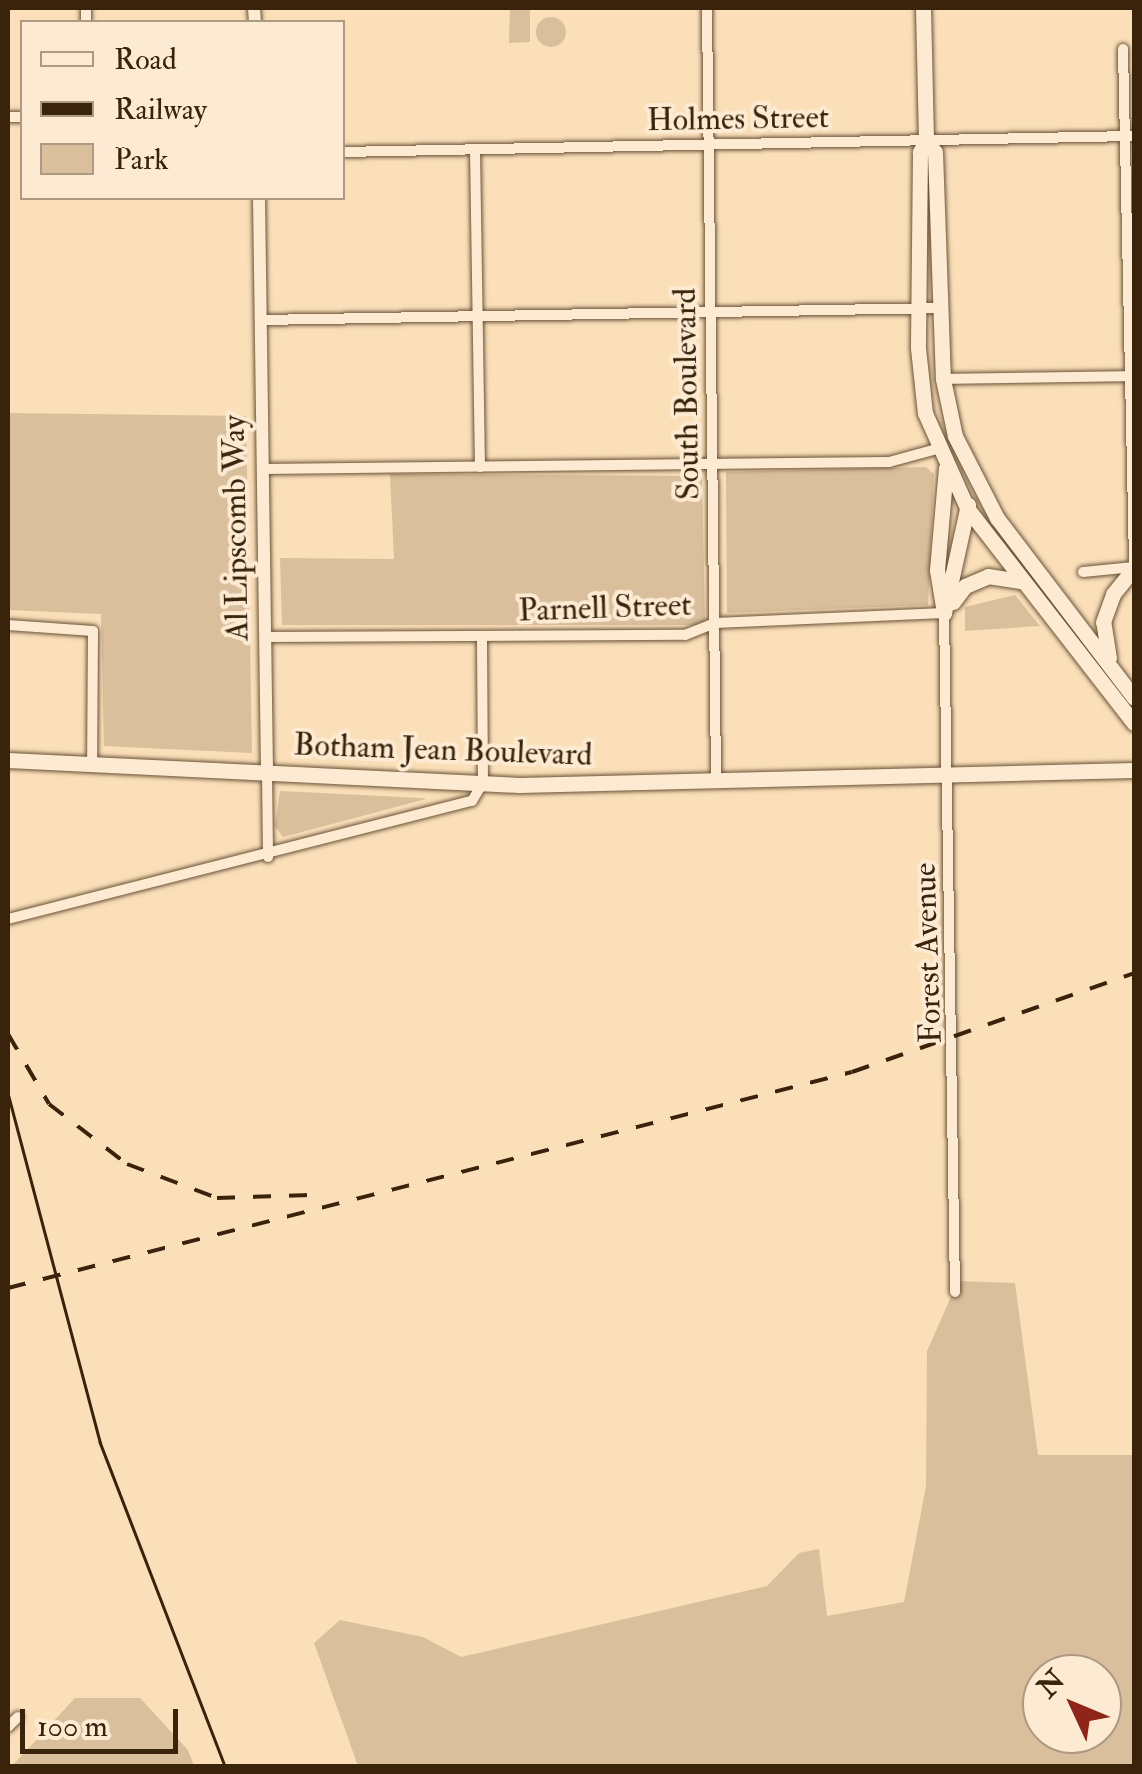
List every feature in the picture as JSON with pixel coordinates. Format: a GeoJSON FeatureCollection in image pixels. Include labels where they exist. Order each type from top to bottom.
{"type":"FeatureCollection","features":[{"type":"Feature","properties":{"kind":"main road"},"geometry":{"type":"LineString","coordinates":[[923,8],[926,142],[920,152],[919,374],[938,449],[967,508],[1024,582],[1129,703]]}},
{"type":"Feature","properties":{"kind":"main road"},"geometry":{"type":"LineString","coordinates":[[926,142],[935,152],[942,379],[955,436],[997,518],[1114,671]]}},
{"type":"Feature","properties":{"kind":"main road"},"geometry":{"type":"LineString","coordinates":[[944,613],[938,541],[946,468]]}},
{"type":"Feature","properties":{"kind":"main road"},"geometry":{"type":"LineString","coordinates":[[944,613],[976,483]]}},
{"type":"Feature","properties":{"kind":"main road"},"geometry":{"type":"LineString","coordinates":[[967,508],[997,518]]}},
{"type":"Feature","properties":{"kind":"main road"},"geometry":{"type":"LineString","coordinates":[[938,541],[967,508]]}},
{"type":"Feature","properties":{"kind":"main road"},"geometry":{"type":"LineString","coordinates":[[1134,565],[1102,622],[1114,671],[1134,723]]}},
{"type":"Feature","properties":{"kind":"main road"},"geometry":{"type":"LineString","coordinates":[[944,613],[976,580],[1024,582]]}},
{"type":"Feature","properties":{"kind":"main road","name":"Botham Jean Boulevard"},"geometry":{"type":"LineString","coordinates":[[8,760],[483,783],[947,772]]}},
{"type":"Feature","properties":{"kind":"main road"},"geometry":{"type":"LineString","coordinates":[[947,772],[1134,770]]}},
{"type":"Feature","properties":{"kind":"street","name":"South Boulevard"},"geometry":{"type":"LineString","coordinates":[[707,8],[716,780]]}},
{"type":"Feature","properties":{"kind":"street"},"geometry":{"type":"LineString","coordinates":[[1083,572],[1134,565],[1130,136],[1124,49]]}},
{"type":"Feature","properties":{"kind":"street","name":"Holmes Street"},"geometry":{"type":"LineString","coordinates":[[345,152],[1130,136]]}},
{"type":"Feature","properties":{"kind":"street"},"geometry":{"type":"LineString","coordinates":[[475,150],[480,467]]}},
{"type":"Feature","properties":{"kind":"street","name":"Al Lipscomb Way"},"geometry":{"type":"LineString","coordinates":[[259,200],[268,856]]}},
{"type":"Feature","properties":{"kind":"street"},"geometry":{"type":"LineString","coordinates":[[260,320],[938,308]]}},
{"type":"Feature","properties":{"kind":"street"},"geometry":{"type":"LineString","coordinates":[[942,379],[1133,376]]}},
{"type":"Feature","properties":{"kind":"street"},"geometry":{"type":"LineString","coordinates":[[262,469],[902,461],[938,449]]}},
{"type":"Feature","properties":{"kind":"street","name":"Parnell Street"},"geometry":{"type":"LineString","coordinates":[[266,637],[685,636],[715,623],[944,613]]}},
{"type":"Feature","properties":{"kind":"street","name":"Forest Avenue"},"geometry":{"type":"LineString","coordinates":[[944,613],[955,1292]]}},
{"type":"Feature","properties":{"kind":"street"},"geometry":{"type":"LineString","coordinates":[[8,625],[93,631],[92,764]]}},
{"type":"Feature","properties":{"kind":"street"},"geometry":{"type":"LineString","coordinates":[[8,920],[463,806],[483,783],[482,637]]}},
{"type":"Feature","properties":{"kind":"street"},"geometry":{"type":"LineString","coordinates":[[8,1727],[18,1717]]}},
{"type":"Feature","properties":{"kind":"green space"},"geometry":{"type":"Polygon","coordinates":[[[510,8],[530,8],[530,42],[509,43],[510,8]]]}},
{"type":"Feature","properties":{"kind":"green space"},"geometry":{"type":"Polygon","coordinates":[[[551,17],[561,22],[566,32],[561,42],[551,47],[541,42],[536,32],[541,22],[551,17]]]}},
{"type":"Feature","properties":{"kind":"green space"},"geometry":{"type":"Polygon","coordinates":[[[8,413],[246,416],[252,753],[104,746],[101,614],[8,610],[8,413]]]}},
{"type":"Feature","properties":{"kind":"green space"},"geometry":{"type":"Polygon","coordinates":[[[926,467],[934,474],[928,605],[727,613],[726,472],[926,467]]]}},
{"type":"Feature","properties":{"kind":"green space"},"geometry":{"type":"Polygon","coordinates":[[[390,474],[702,476],[705,625],[282,625],[280,558],[394,559],[390,474]]]}},
{"type":"Feature","properties":{"kind":"green space"},"geometry":{"type":"Polygon","coordinates":[[[1015,595],[1040,626],[965,631],[965,607],[1015,595]]]}},
{"type":"Feature","properties":{"kind":"green space"},"geometry":{"type":"Polygon","coordinates":[[[280,791],[426,799],[283,837],[275,826],[280,791]]]}},
{"type":"Feature","properties":{"kind":"green space"},"geometry":{"type":"Polygon","coordinates":[[[958,1281],[1015,1283],[1038,1455],[1134,1455],[1134,1766],[358,1766],[314,1643],[340,1620],[423,1637],[461,1657],[767,1586],[799,1553],[819,1549],[827,1616],[904,1602],[926,1486],[927,1351],[958,1281]]]}},
{"type":"Feature","properties":{"kind":"green space"},"geometry":{"type":"Polygon","coordinates":[[[75,1698],[140,1698],[188,1750],[194,1766],[12,1766],[75,1698]]]}},
{"type":"Feature","properties":{"kind":"tram line"},"geometry":{"type":"LineString","coordinates":[[8,1093],[100,1442],[225,1766]]}},
{"type":"Feature","properties":{"kind":"railway"},"geometry":{"type":"LineString","coordinates":[[8,1288],[852,1072],[1134,973]]}},
{"type":"Feature","properties":{"kind":"railway"},"geometry":{"type":"LineString","coordinates":[[8,1034],[49,1104],[127,1164],[217,1198],[311,1195]]}}]}
